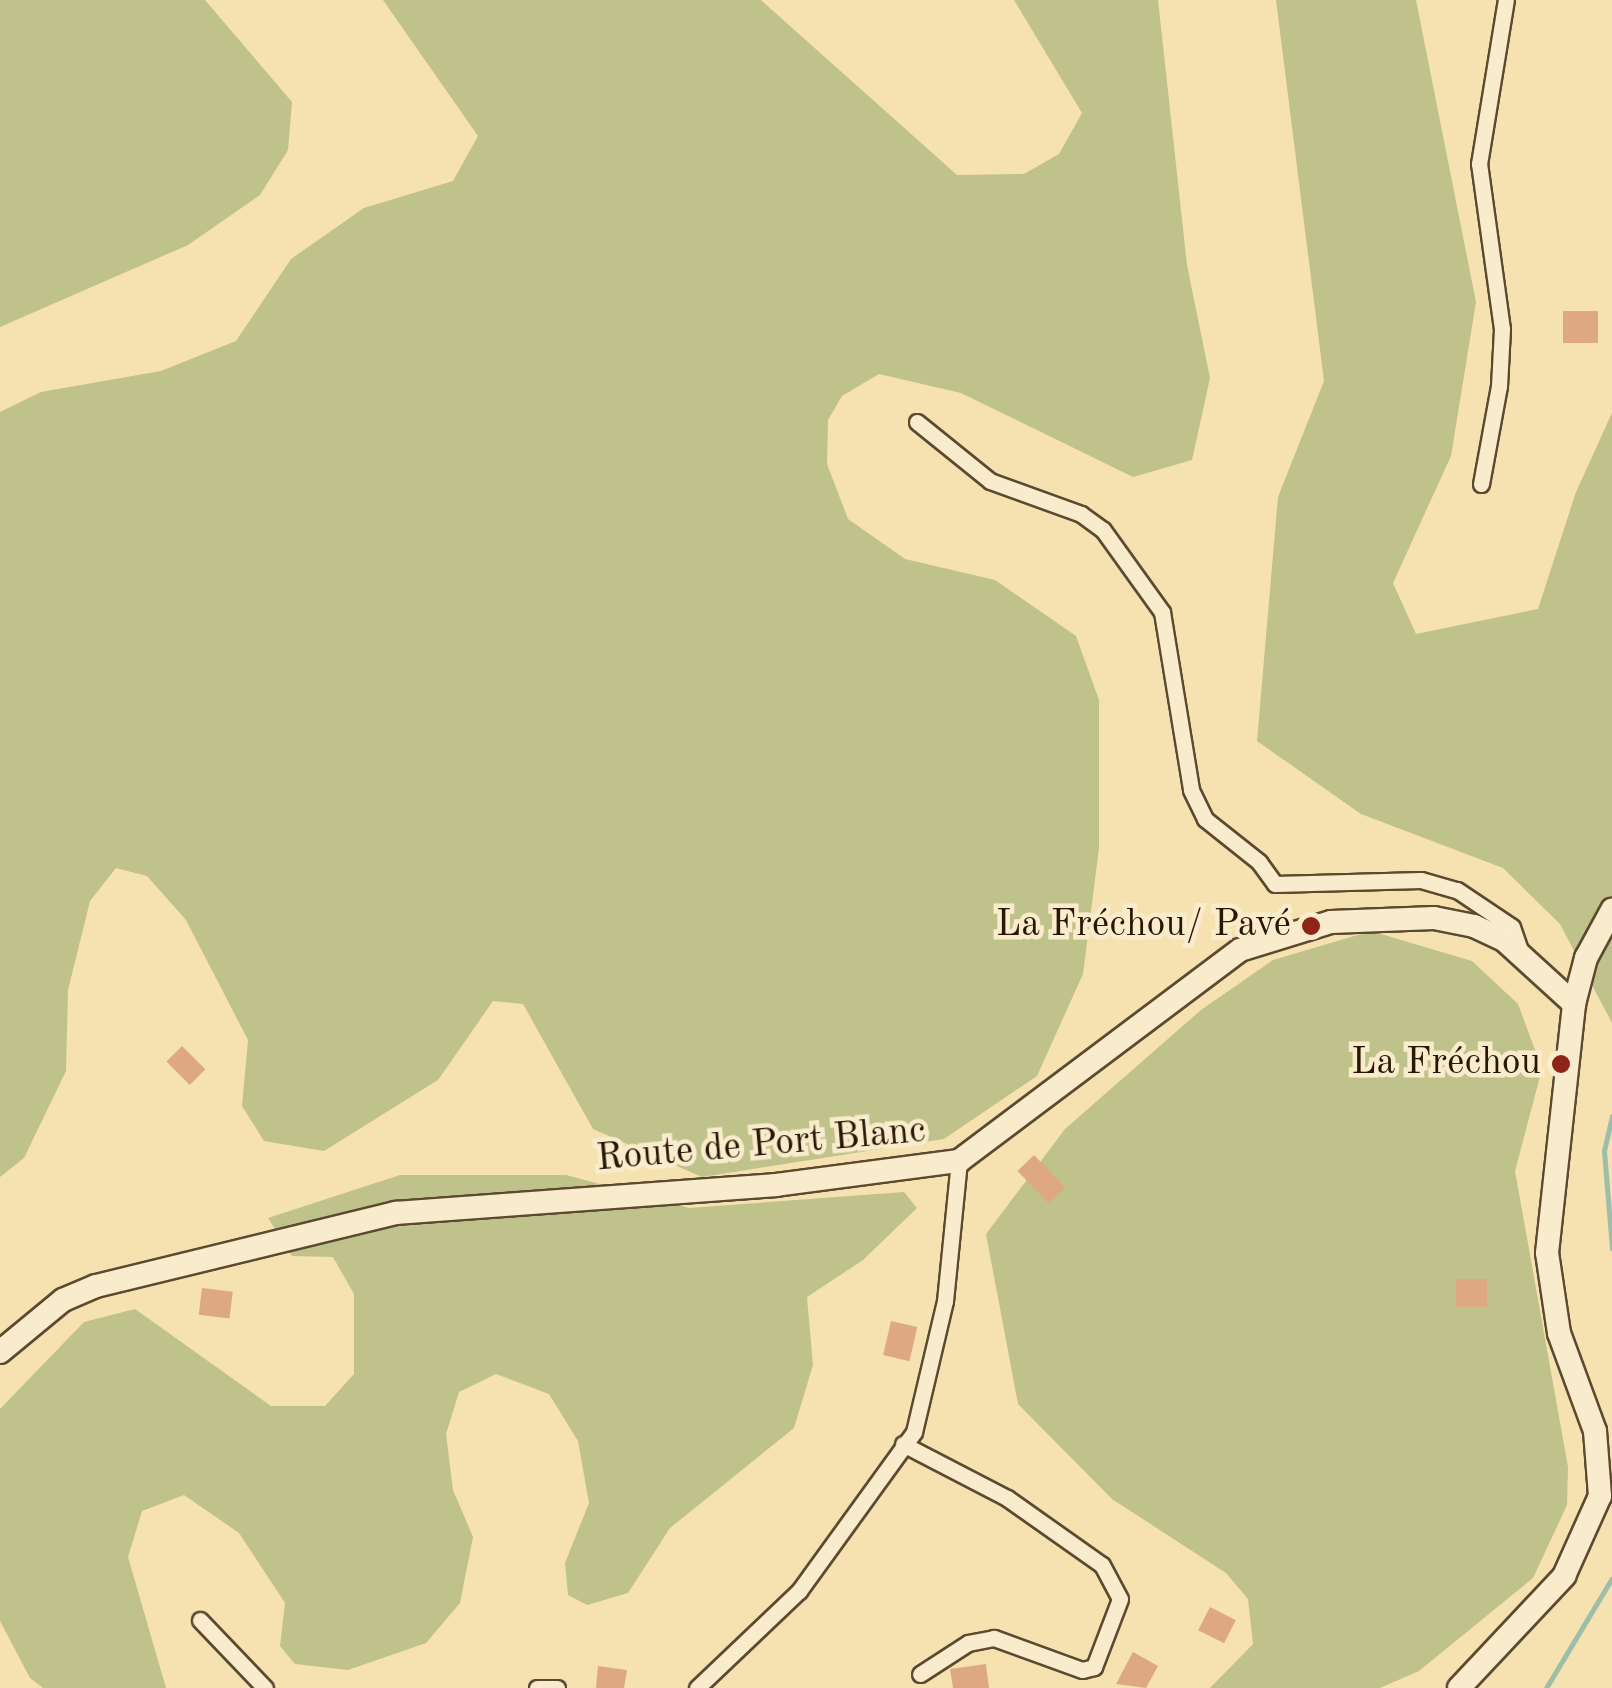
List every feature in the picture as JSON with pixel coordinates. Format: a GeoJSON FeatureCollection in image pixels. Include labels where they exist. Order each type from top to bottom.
{"type":"FeatureCollection","features":[{"type":"Feature","properties":{"kind":"street"},"geometry":{"type":"LineString","coordinates":[[1480,484],[1500,386],[1502,329],[1479,164],[1506,0]]}},
{"type":"Feature","properties":{"kind":"street"},"geometry":{"type":"LineString","coordinates":[[918,422],[990,481],[1081,514],[1104,530],[1162,612],[1192,790],[1205,819],[1259,862],[1275,884],[1421,880],[1457,890],[1512,927],[1522,954]]}},
{"type":"Feature","properties":{"kind":"street"},"geometry":{"type":"LineString","coordinates":[[1460,1688],[1564,1576],[1600,1496],[1596,1431],[1559,1334],[1547,1253],[1574,1004],[1586,958],[1612,910]]}},
{"type":"Feature","properties":{"kind":"street","name":"Route de Port Blanc"},"geometry":{"type":"LineString","coordinates":[[0,1352],[63,1300],[96,1286],[396,1214],[776,1185],[959,1161],[1240,950],[1283,933],[1331,922],[1434,918],[1474,926],[1522,954],[1574,1004]]}},
{"type":"Feature","properties":{"kind":"street"},"geometry":{"type":"LineString","coordinates":[[697,1688],[799,1591],[914,1432],[945,1301],[959,1161]]}},
{"type":"Feature","properties":{"kind":"street"},"geometry":{"type":"LineString","coordinates":[[903,1444],[1007,1498],[1102,1565],[1120,1599],[1094,1668],[1082,1670],[994,1638],[968,1643],[920,1674]]}},
{"type":"Feature","properties":{"kind":"street"},"geometry":{"type":"LineString","coordinates":[[200,1620],[265,1688]]}},
{"type":"Feature","properties":{"kind":"street"},"geometry":{"type":"LineString","coordinates":[[537,1688],[557,1688]]}},
{"type":"Feature","properties":{"kind":"green space"},"geometry":{"type":"Polygon","coordinates":[[[0,0],[205,0],[292,102],[288,150],[260,195],[188,245],[0,327],[0,0]]]}},
{"type":"Feature","properties":{"kind":"green space"},"geometry":{"type":"Polygon","coordinates":[[[383,0],[761,0],[957,175],[1024,174],[1059,154],[1082,113],[1014,0],[1158,0],[1187,265],[1210,378],[1192,460],[1133,477],[961,393],[879,374],[842,396],[828,420],[827,464],[848,519],[905,559],[995,580],[1076,636],[1099,700],[1099,848],[1083,974],[1037,1076],[944,1139],[702,1177],[593,1129],[523,1004],[493,1001],[438,1080],[324,1151],[264,1141],[242,1106],[248,1040],[186,920],[147,876],[116,868],[90,901],[68,990],[66,1071],[24,1158],[0,1177],[0,412],[41,392],[161,371],[236,341],[291,259],[364,208],[453,181],[478,136],[383,0]]]}},
{"type":"Feature","properties":{"kind":"green space"},"geometry":{"type":"Polygon","coordinates":[[[1276,0],[1416,0],[1476,302],[1451,456],[1393,583],[1416,634],[1538,609],[1576,492],[1612,413],[1612,1023],[1560,924],[1503,868],[1361,814],[1257,741],[1278,497],[1324,381],[1276,0]]]}},
{"type":"Feature","properties":{"kind":"green space"},"geometry":{"type":"Polygon","coordinates":[[[1371,931],[1472,961],[1518,1004],[1542,1069],[1515,1171],[1568,1467],[1567,1505],[1533,1578],[1419,1671],[1380,1688],[1210,1688],[1253,1644],[1248,1599],[1226,1573],[1112,1499],[1018,1404],[986,1234],[1065,1129],[1201,1010],[1273,960],[1371,931]]]}},
{"type":"Feature","properties":{"kind":"green space"},"geometry":{"type":"Polygon","coordinates":[[[400,1175],[566,1175],[689,1208],[904,1192],[917,1208],[863,1260],[807,1297],[813,1365],[794,1428],[670,1528],[628,1593],[587,1605],[568,1595],[565,1563],[589,1503],[578,1441],[549,1394],[496,1374],[459,1392],[446,1434],[453,1490],[473,1537],[460,1603],[426,1643],[348,1670],[295,1664],[280,1646],[285,1603],[239,1533],[184,1495],[142,1511],[128,1557],[166,1688],[43,1688],[30,1678],[0,1621],[0,1409],[84,1322],[135,1309],[271,1406],[325,1406],[354,1374],[354,1294],[333,1257],[292,1256],[268,1218],[400,1175]]]}},
{"type":"Feature","properties":{"kind":"building"},"geometry":{"type":"Polygon","coordinates":[[[1563,311],[1598,311],[1598,343],[1563,343],[1563,311]]]}},
{"type":"Feature","properties":{"kind":"building"},"geometry":{"type":"Polygon","coordinates":[[[182,1046],[205,1069],[190,1085],[166,1062],[182,1046]]]}},
{"type":"Feature","properties":{"kind":"building"},"geometry":{"type":"Polygon","coordinates":[[[1034,1155],[1065,1187],[1049,1203],[1017,1171],[1034,1155]]]}},
{"type":"Feature","properties":{"kind":"building"},"geometry":{"type":"Polygon","coordinates":[[[1456,1279],[1487,1279],[1487,1307],[1456,1307],[1456,1279]]]}},
{"type":"Feature","properties":{"kind":"building"},"geometry":{"type":"Polygon","coordinates":[[[202,1288],[233,1292],[229,1319],[199,1315],[202,1288]]]}},
{"type":"Feature","properties":{"kind":"building"},"geometry":{"type":"Polygon","coordinates":[[[891,1321],[917,1327],[909,1361],[883,1355],[891,1321]]]}},
{"type":"Feature","properties":{"kind":"building"},"geometry":{"type":"Polygon","coordinates":[[[1210,1607],[1236,1620],[1224,1643],[1198,1630],[1210,1607]]]}},
{"type":"Feature","properties":{"kind":"building"},"geometry":{"type":"Polygon","coordinates":[[[1133,1652],[1158,1666],[1146,1688],[1116,1684],[1133,1652]]]}},
{"type":"Feature","properties":{"kind":"building"},"geometry":{"type":"Polygon","coordinates":[[[986,1664],[989,1688],[953,1688],[950,1669],[986,1664]]]}},
{"type":"Feature","properties":{"kind":"building"},"geometry":{"type":"Polygon","coordinates":[[[598,1666],[627,1670],[624,1688],[596,1688],[598,1666]]]}},
{"type":"Feature","properties":{"kind":"waterway"},"geometry":{"type":"LineString","coordinates":[[1612,1116],[1604,1151],[1612,1249]]}},
{"type":"Feature","properties":{"kind":"waterway"},"geometry":{"type":"LineString","coordinates":[[1546,1688],[1612,1578]]}},
{"type":"Feature","properties":{"kind":"place","name":"La Fréchou/ Pavé"},"geometry":{"type":"Point","coordinates":[1311,926]}},
{"type":"Feature","properties":{"kind":"place","name":"La Fréchou"},"geometry":{"type":"Point","coordinates":[1561,1064]}}]}
